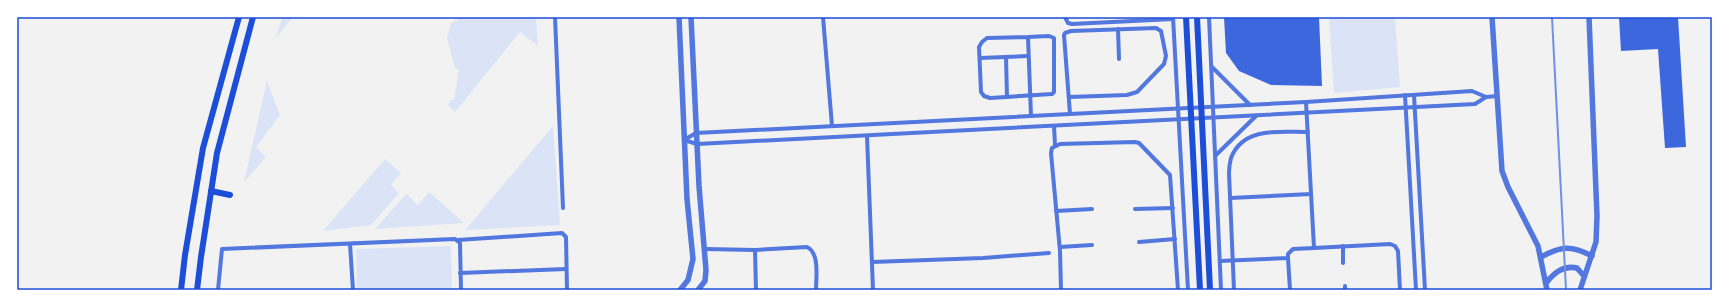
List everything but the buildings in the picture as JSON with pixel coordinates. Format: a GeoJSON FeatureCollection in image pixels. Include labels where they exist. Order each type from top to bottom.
{"type":"FeatureCollection","features":[{"type":"Feature","properties":{"kind":"main road"},"geometry":{"type":"LineString","coordinates":[[182,290],[185,255],[203,148],[239,17]]}},
{"type":"Feature","properties":{"kind":"main road"},"geometry":{"type":"LineString","coordinates":[[197,290],[217,153],[253,17]]}},
{"type":"Feature","properties":{"kind":"main road"},"geometry":{"type":"LineString","coordinates":[[1186,17],[1200,290]]}},
{"type":"Feature","properties":{"kind":"main road"},"geometry":{"type":"LineString","coordinates":[[1197,17],[1210,290]]}},
{"type":"Feature","properties":{"kind":"main road"},"geometry":{"type":"LineString","coordinates":[[211,191],[230,195]]}},
{"type":"Feature","properties":{"kind":"street"},"geometry":{"type":"LineString","coordinates":[[556,17],[563,208]]}},
{"type":"Feature","properties":{"kind":"street"},"geometry":{"type":"LineString","coordinates":[[679,17],[687,199],[693,259],[688,280],[680,290]]}},
{"type":"Feature","properties":{"kind":"street"},"geometry":{"type":"LineString","coordinates":[[691,17],[696,133],[706,276],[704,283],[698,290]]}},
{"type":"Feature","properties":{"kind":"street"},"geometry":{"type":"LineString","coordinates":[[823,17],[832,126]]}},
{"type":"Feature","properties":{"kind":"street"},"geometry":{"type":"LineString","coordinates":[[1065,17],[1068,23],[1072,24],[1118,20],[1173,18],[1188,290]]}},
{"type":"Feature","properties":{"kind":"street"},"geometry":{"type":"LineString","coordinates":[[1209,17],[1221,290]]}},
{"type":"Feature","properties":{"kind":"street"},"geometry":{"type":"LineString","coordinates":[[1492,17],[1502,171],[1508,187],[1538,246],[1547,290]]}},
{"type":"Feature","properties":{"kind":"street"},"geometry":{"type":"LineString","coordinates":[[1580,290],[1596,242],[1597,216],[1589,17]]}},
{"type":"Feature","properties":{"kind":"street"},"geometry":{"type":"LineString","coordinates":[[1069,97],[1134,94],[1164,64],[1166,56],[1161,31],[1156,28],[1071,31],[1065,33],[1070,114]]}},
{"type":"Feature","properties":{"kind":"street"},"geometry":{"type":"LineString","coordinates":[[1118,29],[1119,59]]}},
{"type":"Feature","properties":{"kind":"street"},"geometry":{"type":"LineString","coordinates":[[1028,37],[1031,116]]}},
{"type":"Feature","properties":{"kind":"street"},"geometry":{"type":"LineString","coordinates":[[1028,37],[1052,37],[1054,41],[1055,90],[1052,94],[990,98],[982,94],[980,44],[987,38],[1028,37]]}},
{"type":"Feature","properties":{"kind":"street"},"geometry":{"type":"LineString","coordinates":[[980,58],[1028,56]]}},
{"type":"Feature","properties":{"kind":"street"},"geometry":{"type":"LineString","coordinates":[[1006,57],[1007,97]]}},
{"type":"Feature","properties":{"kind":"street"},"geometry":{"type":"LineString","coordinates":[[1212,67],[1250,105]]}},
{"type":"Feature","properties":{"kind":"street"},"geometry":{"type":"LineString","coordinates":[[684,140],[696,133],[1306,102],[1472,91],[1486,97]]}},
{"type":"Feature","properties":{"kind":"street"},"geometry":{"type":"LineString","coordinates":[[1405,95],[1416,290]]}},
{"type":"Feature","properties":{"kind":"street"},"geometry":{"type":"LineString","coordinates":[[1414,95],[1425,290]]}},
{"type":"Feature","properties":{"kind":"street"},"geometry":{"type":"LineString","coordinates":[[684,140],[697,144],[1307,114],[1475,104],[1486,97],[1497,96]]}},
{"type":"Feature","properties":{"kind":"street"},"geometry":{"type":"LineString","coordinates":[[1306,102],[1314,248]]}},
{"type":"Feature","properties":{"kind":"street"},"geometry":{"type":"LineString","coordinates":[[1216,155],[1256,116]]}},
{"type":"Feature","properties":{"kind":"street"},"geometry":{"type":"LineString","coordinates":[[1054,126],[1055,145],[1052,148],[1051,153],[1060,247],[1061,290]]}},
{"type":"Feature","properties":{"kind":"street"},"geometry":{"type":"LineString","coordinates":[[1234,290],[1228,173],[1232,157],[1250,136],[1263,132],[1308,132]]}},
{"type":"Feature","properties":{"kind":"street"},"geometry":{"type":"LineString","coordinates":[[867,136],[873,290]]}},
{"type":"Feature","properties":{"kind":"street"},"geometry":{"type":"LineString","coordinates":[[1055,145],[1139,143],[1170,175],[1178,290]]}},
{"type":"Feature","properties":{"kind":"street"},"geometry":{"type":"LineString","coordinates":[[1230,198],[1311,194]]}},
{"type":"Feature","properties":{"kind":"street"},"geometry":{"type":"LineString","coordinates":[[1135,209],[1173,208]]}},
{"type":"Feature","properties":{"kind":"street"},"geometry":{"type":"LineString","coordinates":[[1056,211],[1092,209]]}},
{"type":"Feature","properties":{"kind":"street"},"geometry":{"type":"LineString","coordinates":[[218,290],[222,249],[458,240],[562,233],[566,237],[567,290]]}},
{"type":"Feature","properties":{"kind":"street"},"geometry":{"type":"LineString","coordinates":[[1139,242],[1175,239]]}},
{"type":"Feature","properties":{"kind":"street"},"geometry":{"type":"LineString","coordinates":[[458,240],[460,243],[461,290]]}},
{"type":"Feature","properties":{"kind":"street"},"geometry":{"type":"LineString","coordinates":[[350,244],[354,290]]}},
{"type":"Feature","properties":{"kind":"street"},"geometry":{"type":"LineString","coordinates":[[1290,290],[1288,254],[1293,249],[1390,244],[1395,246],[1398,251],[1400,290]]}},
{"type":"Feature","properties":{"kind":"street"},"geometry":{"type":"LineString","coordinates":[[1060,247],[1092,245]]}},
{"type":"Feature","properties":{"kind":"street"},"geometry":{"type":"LineString","coordinates":[[704,249],[755,250],[803,246],[810,248],[815,256],[816,290]]}},
{"type":"Feature","properties":{"kind":"street"},"geometry":{"type":"LineString","coordinates":[[1343,246],[1344,263]]}},
{"type":"Feature","properties":{"kind":"street"},"geometry":{"type":"LineString","coordinates":[[1541,257],[1554,249],[1580,250],[1592,256]]}},
{"type":"Feature","properties":{"kind":"street"},"geometry":{"type":"LineString","coordinates":[[755,250],[756,290]]}},
{"type":"Feature","properties":{"kind":"street"},"geometry":{"type":"LineString","coordinates":[[872,262],[983,258],[1049,253]]}},
{"type":"Feature","properties":{"kind":"street"},"geometry":{"type":"LineString","coordinates":[[1220,261],[1288,258]]}},
{"type":"Feature","properties":{"kind":"street"},"geometry":{"type":"LineString","coordinates":[[1546,283],[1556,272],[1573,267],[1577,268],[1584,276]]}},
{"type":"Feature","properties":{"kind":"street"},"geometry":{"type":"LineString","coordinates":[[460,273],[566,269]]}},
{"type":"Feature","properties":{"kind":"shaded area"},"geometry":{"type":"Polygon","coordinates":[[[282,17],[293,17],[276,38],[282,17]]]}},
{"type":"Feature","properties":{"kind":"shaded area"},"geometry":{"type":"Polygon","coordinates":[[[461,17],[536,17],[538,46],[520,32],[455,112],[448,105],[451,100],[454,100],[459,69],[455,68],[447,38],[451,23],[461,17]]]}},
{"type":"Feature","properties":{"kind":"shaded area"},"geometry":{"type":"Polygon","coordinates":[[[1329,17],[1395,17],[1400,87],[1334,93],[1329,17]]]}},
{"type":"Feature","properties":{"kind":"shaded area"},"geometry":{"type":"Polygon","coordinates":[[[267,81],[280,115],[256,147],[266,157],[244,182],[267,81]]]}},
{"type":"Feature","properties":{"kind":"shaded area"},"geometry":{"type":"Polygon","coordinates":[[[553,126],[560,225],[465,230],[553,126]]]}},
{"type":"Feature","properties":{"kind":"shaded area"},"geometry":{"type":"Polygon","coordinates":[[[385,159],[401,173],[391,185],[399,193],[371,225],[323,231],[385,159]]]}},
{"type":"Feature","properties":{"kind":"shaded area"},"geometry":{"type":"Polygon","coordinates":[[[429,192],[464,223],[375,229],[406,194],[418,205],[429,192]]]}},
{"type":"Feature","properties":{"kind":"shaded area"},"geometry":{"type":"Polygon","coordinates":[[[451,246],[452,290],[357,290],[356,249],[451,246]]]}},
{"type":"Feature","properties":{"kind":"railway"},"geometry":{"type":"LineString","coordinates":[[1552,17],[1566,290]]}}]}
